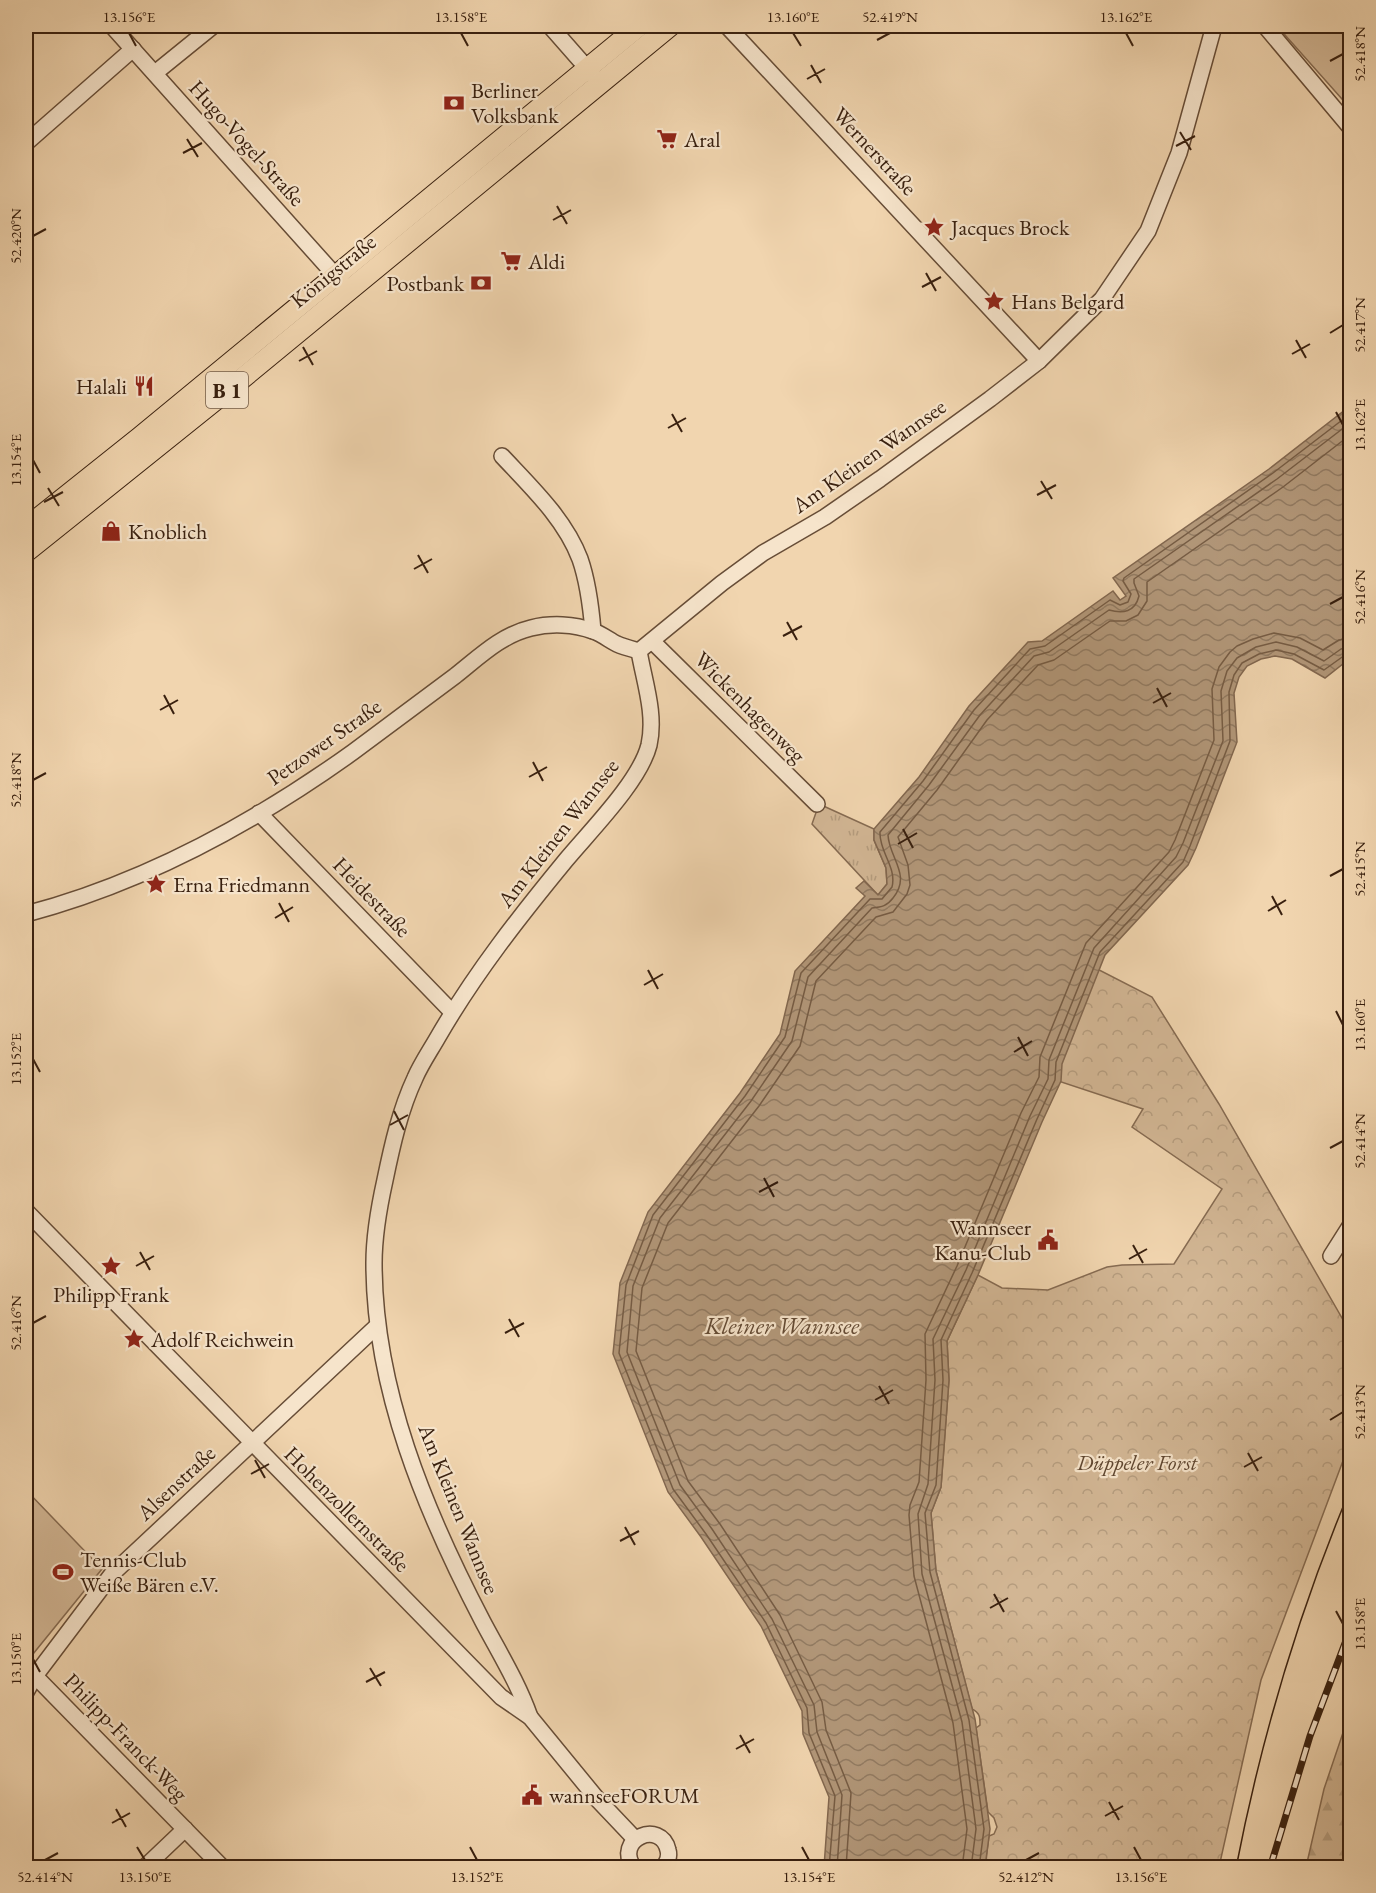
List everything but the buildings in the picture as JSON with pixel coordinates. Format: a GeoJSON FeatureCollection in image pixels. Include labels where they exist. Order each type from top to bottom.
{"type":"FeatureCollection","features":[{"type":"Feature","properties":{"kind":"main road","name":"Königstraße"},"geometry":{"type":"LineString","coordinates":[[26,552],[342,284],[587,68],[639,26]]}},
{"type":"Feature","properties":{"kind":"main road","name":"Königstraße"},"geometry":{"type":"LineString","coordinates":[[26,528],[600,83],[670,26]]}},
{"type":"Feature","properties":{"kind":"street","name":"Hugo-Vogel-Straße"},"geometry":{"type":"LineString","coordinates":[[112,26],[342,284]]}},
{"type":"Feature","properties":{"kind":"street"},"geometry":{"type":"LineString","coordinates":[[155,73],[213,26]]}},
{"type":"Feature","properties":{"kind":"street"},"geometry":{"type":"LineString","coordinates":[[550,26],[600,83]]}},
{"type":"Feature","properties":{"kind":"street","name":"Wernerstraße"},"geometry":{"type":"LineString","coordinates":[[728,26],[1039,361]]}},
{"type":"Feature","properties":{"kind":"street","name":"Am Kleinen Wannsee"},"geometry":{"type":"LineString","coordinates":[[530,1717],[520,1688],[483,1622],[443,1539],[417,1476],[393,1402],[377,1326],[374,1260],[381,1200],[394,1137],[414,1078],[452,1012],[507,932],[634,778],[648,745],[651,717],[639,651],[685,611],[763,553],[825,517],[880,479],[1039,361],[1102,298],[1148,231],[1179,153],[1214,26]]}},
{"type":"Feature","properties":{"kind":"street"},"geometry":{"type":"LineString","coordinates":[[1264,26],[1349,126]]}},
{"type":"Feature","properties":{"kind":"street"},"geometry":{"type":"LineString","coordinates":[[26,143],[133,49]]}},
{"type":"Feature","properties":{"kind":"street"},"geometry":{"type":"LineString","coordinates":[[502,456],[557,519],[579,558],[590,596],[593,631]]}},
{"type":"Feature","properties":{"kind":"street","name":"Petzower Straße"},"geometry":{"type":"LineString","coordinates":[[26,914],[70,902],[165,864],[259,813],[350,753],[499,642],[529,628],[551,625],[570,626],[593,631],[618,644],[639,651]]}},
{"type":"Feature","properties":{"kind":"street","name":"Wickenhagenweg"},"geometry":{"type":"LineString","coordinates":[[652,641],[817,804]]}},
{"type":"Feature","properties":{"kind":"street","name":"Heidestraße"},"geometry":{"type":"LineString","coordinates":[[259,813],[452,1012]]}},
{"type":"Feature","properties":{"kind":"street","name":"Hohenzollernstraße"},"geometry":{"type":"LineString","coordinates":[[26,1211],[501,1697],[530,1717],[598,1800],[635,1839]]}},
{"type":"Feature","properties":{"kind":"street"},"geometry":{"type":"LineString","coordinates":[[1331,1256],[1350,1226]]}},
{"type":"Feature","properties":{"kind":"street","name":"Alsenstraße"},"geometry":{"type":"LineString","coordinates":[[26,1692],[35,1676],[112,1574],[377,1326]]}},
{"type":"Feature","properties":{"kind":"street","name":"Philipp-Franck-Weg"},"geometry":{"type":"LineString","coordinates":[[35,1676],[223,1868]]}},
{"type":"Feature","properties":{"kind":"street","name":"Philipp-Franck-Weg"},"geometry":{"type":"LineString","coordinates":[[144,1868],[185,1829]]}},
{"type":"Feature","properties":{"kind":"street"},"geometry":{"type":"LineString","coordinates":[[634,1868],[629,1859],[629,1852],[635,1839],[646,1834],[653,1834],[664,1840],[669,1852],[663,1868]]}},
{"type":"Feature","properties":{"kind":"green space"},"geometry":{"type":"Polygon","coordinates":[[[1277,26],[1350,26],[1350,108],[1277,26]]]}},
{"type":"Feature","properties":{"kind":"green space"},"geometry":{"type":"Polygon","coordinates":[[[819,804],[874,829],[874,840],[886,868],[887,884],[878,895],[812,824],[819,804]]]}},
{"type":"Feature","properties":{"kind":"green space","name":"Düppeler Forst"},"geometry":{"type":"Polygon","coordinates":[[[1068,954],[1152,997],[1219,1104],[1350,1332],[1350,1442],[1261,1680],[1219,1867],[985,1867],[989,1836],[994,1834],[997,1827],[994,1818],[988,1812],[976,1728],[980,1725],[980,1717],[972,1709],[936,1571],[931,1513],[941,1487],[949,1380],[947,1341],[978,1275],[1002,1288],[1048,1290],[1107,1267],[1174,1264],[1222,1189],[1132,1127],[1143,1109],[1007,1064],[1068,954]]]}},
{"type":"Feature","properties":{"kind":"green space","name":"Tennis-Club Weiße Bären e.V."},"geometry":{"type":"Polygon","coordinates":[[[26,1490],[102,1569],[33,1654],[26,1646],[26,1490]]]}},
{"type":"Feature","properties":{"kind":"green space"},"geometry":{"type":"Polygon","coordinates":[[[1350,1712],[1350,1867],[1306,1867],[1324,1789],[1350,1712]]]}},
{"type":"Feature","properties":{"kind":"water","name":"Kleiner Wannsee"},"geometry":{"type":"Polygon","coordinates":[[[1350,406],[1350,660],[1325,678],[1292,659],[1275,656],[1261,659],[1247,666],[1239,677],[1234,693],[1237,742],[1196,848],[1188,865],[1105,955],[1062,1064],[1061,1081],[978,1275],[947,1341],[949,1380],[941,1487],[931,1513],[936,1571],[975,1719],[990,1829],[985,1867],[824,1867],[829,1797],[803,1734],[802,1711],[761,1626],[668,1492],[613,1354],[620,1283],[648,1212],[740,1093],[780,1034],[795,971],[865,896],[856,888],[864,881],[878,895],[887,884],[886,868],[874,840],[874,829],[919,777],[969,706],[1028,642],[1042,641],[1113,591],[1120,600],[1126,596],[1113,578],[1269,469],[1350,406]]]}},
{"type":"Feature","properties":{"kind":"tram line"},"geometry":{"type":"LineString","coordinates":[[1236,1868],[1257,1772],[1283,1676],[1314,1582],[1350,1490]]}},
{"type":"Feature","properties":{"kind":"railway"},"geometry":{"type":"LineString","coordinates":[[1270,1868],[1310,1736],[1350,1630]]}},
{"type":"Feature","properties":{"kind":"place","name":"Berliner Volksbank"},"geometry":{"type":"Point","coordinates":[454,103]}},
{"type":"Feature","properties":{"kind":"place","name":"Aral"},"geometry":{"type":"Point","coordinates":[667,139]}},
{"type":"Feature","properties":{"kind":"place","name":"Jacques Brock"},"geometry":{"type":"Point","coordinates":[934,227]}},
{"type":"Feature","properties":{"kind":"place","name":"Aldi"},"geometry":{"type":"Point","coordinates":[511,261]}},
{"type":"Feature","properties":{"kind":"place","name":"Postbank"},"geometry":{"type":"Point","coordinates":[481,283]}},
{"type":"Feature","properties":{"kind":"place","name":"Hans Belgard"},"geometry":{"type":"Point","coordinates":[994,301]}},
{"type":"Feature","properties":{"kind":"place","name":"Halali"},"geometry":{"type":"Point","coordinates":[144,386]}},
{"type":"Feature","properties":{"kind":"place","name":"Knoblich"},"geometry":{"type":"Point","coordinates":[111,531]}},
{"type":"Feature","properties":{"kind":"place","name":"Erna Friedmann"},"geometry":{"type":"Point","coordinates":[156,884]}},
{"type":"Feature","properties":{"kind":"place","name":"Wannseer Kanu-Club"},"geometry":{"type":"Point","coordinates":[1048,1240]}},
{"type":"Feature","properties":{"kind":"place","name":"Philipp Frank"},"geometry":{"type":"Point","coordinates":[111,1266]}},
{"type":"Feature","properties":{"kind":"place","name":"Adolf Reichwein"},"geometry":{"type":"Point","coordinates":[134,1339]}},
{"type":"Feature","properties":{"kind":"place","name":"Tennis-Club Weiße Bären e.V."},"geometry":{"type":"Point","coordinates":[63,1572]}},
{"type":"Feature","properties":{"kind":"place","name":"wannseeFORUM"},"geometry":{"type":"Point","coordinates":[532,1795]}}]}
